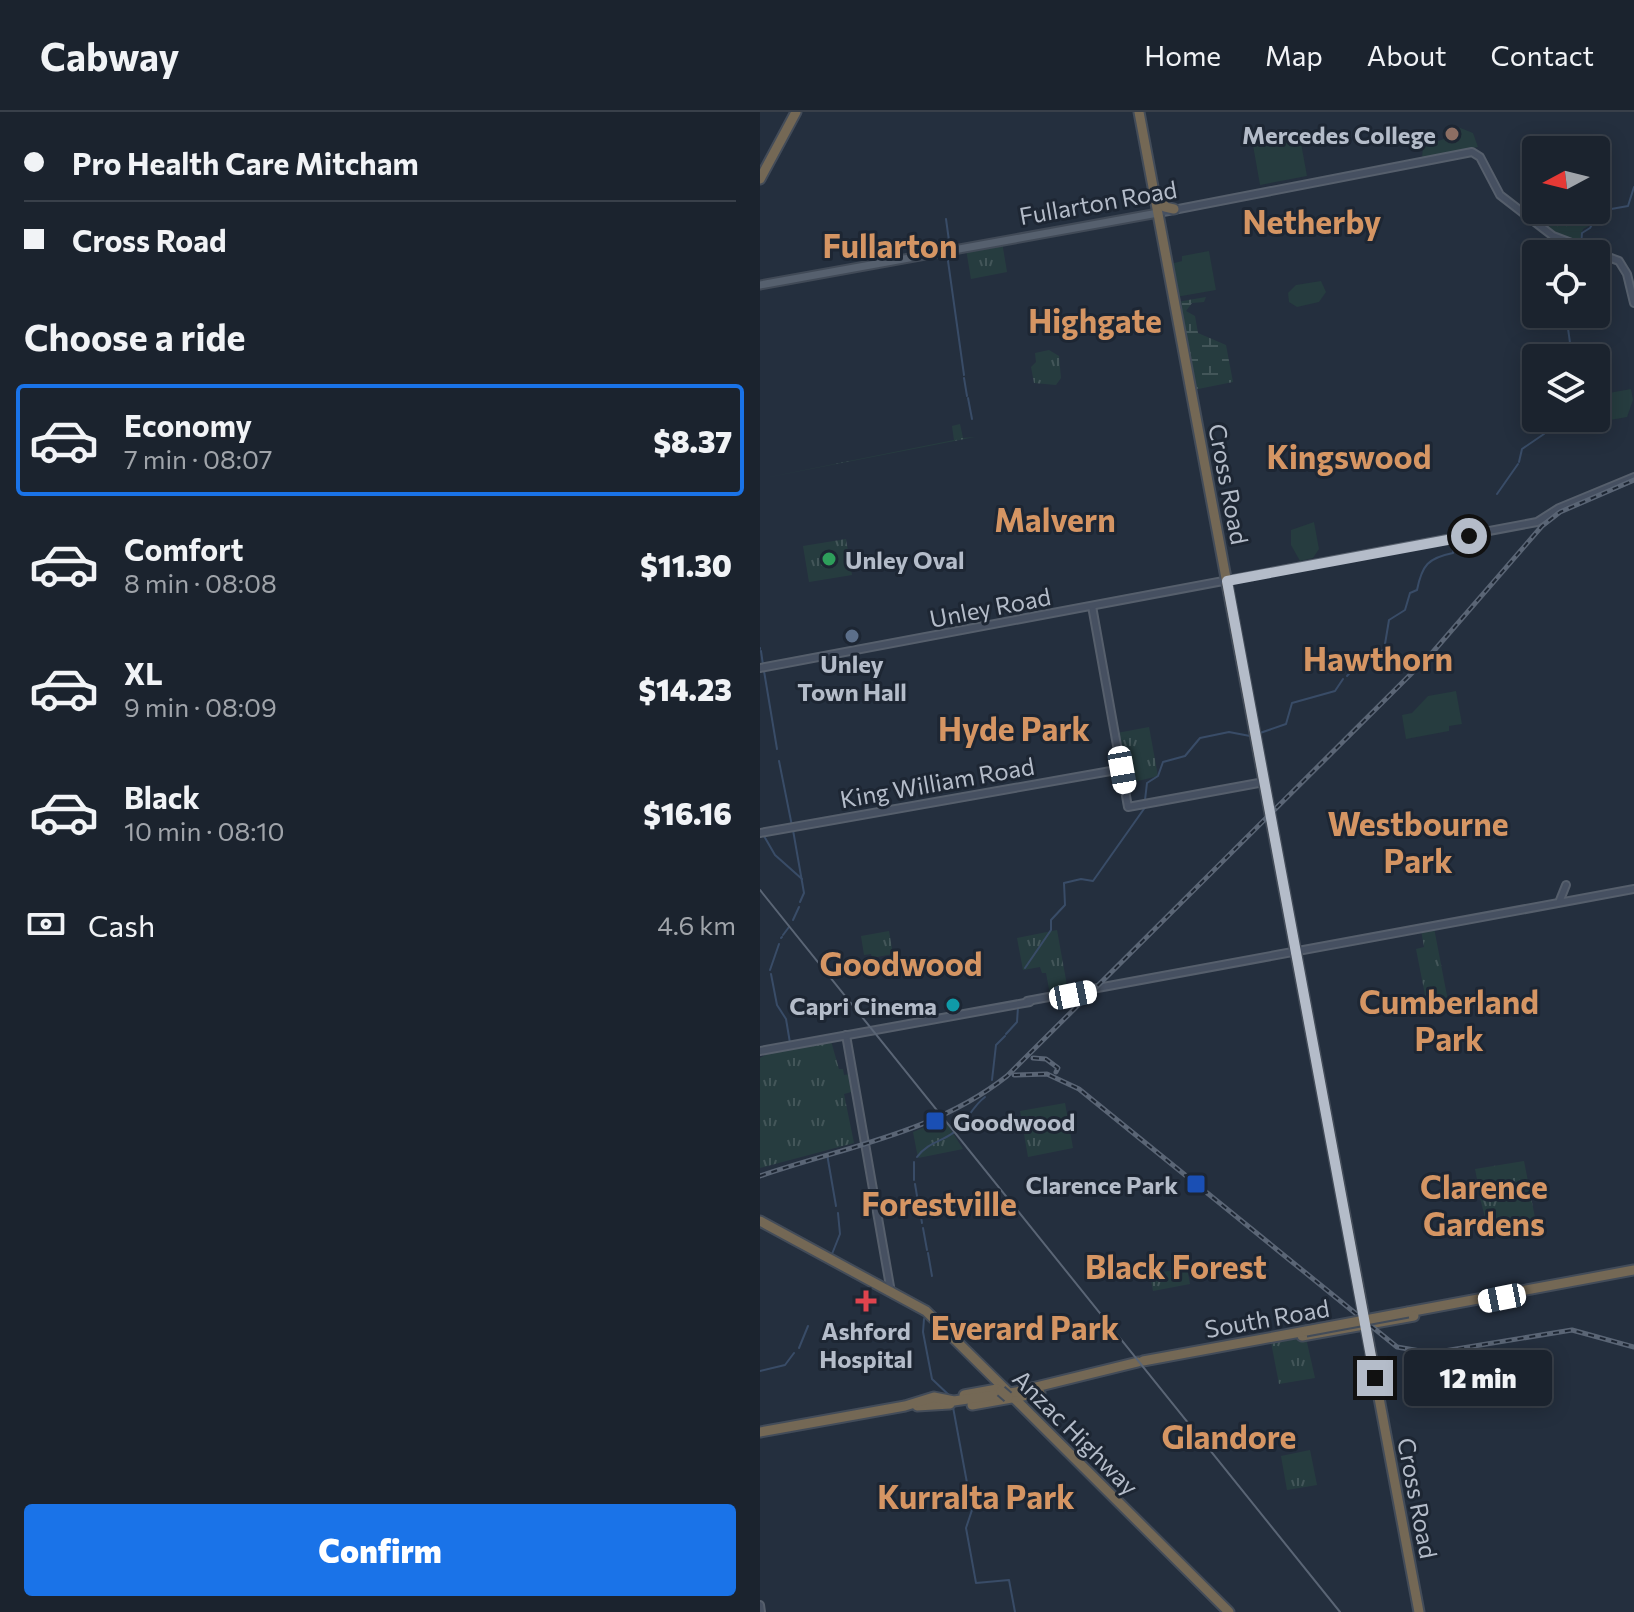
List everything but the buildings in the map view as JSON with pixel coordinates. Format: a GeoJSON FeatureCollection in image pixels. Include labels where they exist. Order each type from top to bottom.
{"type":"FeatureCollection","features":[{"type":"Feature","properties":{"kind":"highway"},"geometry":{"type":"LineString","coordinates":[[760,179],[796,112]]}},
{"type":"Feature","properties":{"kind":"highway","name":"Cross Road"},"geometry":{"type":"LineString","coordinates":[[1139,112],[1418,1612]]}},
{"type":"Feature","properties":{"kind":"highway"},"geometry":{"type":"LineString","coordinates":[[1151,174],[1162,204],[1174,209]]}},
{"type":"Feature","properties":{"kind":"highway"},"geometry":{"type":"LineString","coordinates":[[1163,235],[1162,217],[1174,209]]}},
{"type":"Feature","properties":{"kind":"highway","name":"Anzac Highway"},"geometry":{"type":"LineString","coordinates":[[760,1224],[916,1307],[1226,1612]]}},
{"type":"Feature","properties":{"kind":"highway","name":"South Road"},"geometry":{"type":"LineString","coordinates":[[835,1420],[934,1397],[951,1402],[1049,1385],[1087,1373],[1633,1273]]}},
{"type":"Feature","properties":{"kind":"highway"},"geometry":{"type":"LineString","coordinates":[[1275,1338],[1435,1308]]}},
{"type":"Feature","properties":{"kind":"highway","name":"South Road"},"geometry":{"type":"LineString","coordinates":[[760,1434],[1047,1388],[1224,1343],[1275,1338]]}},
{"type":"Feature","properties":{"kind":"highway"},"geometry":{"type":"LineString","coordinates":[[951,1402],[1007,1395],[1101,1372]]}},
{"type":"Feature","properties":{"kind":"highway"},"geometry":{"type":"LineString","coordinates":[[1007,1395],[1008,1386],[1029,1385],[1087,1373]]}},
{"type":"Feature","properties":{"kind":"highway"},"geometry":{"type":"LineString","coordinates":[[951,1402],[1007,1395]]}},
{"type":"Feature","properties":{"kind":"main road","name":"Fullarton Road"},"geometry":{"type":"LineString","coordinates":[[760,285],[1158,213],[1469,152],[1477,156],[1498,194],[1558,243],[1608,255],[1621,264],[1633,298]]}},
{"type":"Feature","properties":{"kind":"main road","name":"Unley Road"},"geometry":{"type":"LineString","coordinates":[[760,668],[1538,524],[1568,505],[1634,477]]}},
{"type":"Feature","properties":{"kind":"main road"},"geometry":{"type":"LineString","coordinates":[[1092,606],[1128,807],[1263,783]]}},
{"type":"Feature","properties":{"kind":"main road","name":"King William Road"},"geometry":{"type":"LineString","coordinates":[[760,833],[1122,769]]}},
{"type":"Feature","properties":{"kind":"main road"},"geometry":{"type":"LineString","coordinates":[[1560,900],[1566,887],[1574,897]]}},
{"type":"Feature","properties":{"kind":"main road"},"geometry":{"type":"LineString","coordinates":[[1529,908],[1629,888]]}},
{"type":"Feature","properties":{"kind":"main road"},"geometry":{"type":"LineString","coordinates":[[760,1051],[1629,888]]}},
{"type":"Feature","properties":{"kind":"main road"},"geometry":{"type":"LineString","coordinates":[[846,1035],[886,1289]]}},
{"type":"Feature","properties":{"kind":"main road"},"geometry":{"type":"LineString","coordinates":[[760,1605],[761,1612]]}},
{"type":"Feature","properties":{"kind":"green space"},"geometry":{"type":"Polygon","coordinates":[[[1458,127],[1473,133],[1478,147],[1422,159],[1423,146],[1444,139],[1446,131],[1458,127]]]}},
{"type":"Feature","properties":{"kind":"green space"},"geometry":{"type":"Polygon","coordinates":[[[1274,130],[1275,136],[1299,132],[1307,176],[1260,185],[1251,134],[1274,130]]]}},
{"type":"Feature","properties":{"kind":"green space"},"geometry":{"type":"Polygon","coordinates":[[[1547,224],[1592,224],[1583,229],[1579,240],[1571,240],[1544,229],[1547,224]]]}},
{"type":"Feature","properties":{"kind":"green space"},"geometry":{"type":"Polygon","coordinates":[[[1002,242],[1007,272],[971,279],[966,249],[1002,242]]]}},
{"type":"Feature","properties":{"kind":"green space"},"geometry":{"type":"Polygon","coordinates":[[[1209,251],[1216,290],[1176,297],[1170,264],[1182,261],[1182,256],[1209,251]]]}},
{"type":"Feature","properties":{"kind":"green space"},"geometry":{"type":"Polygon","coordinates":[[[1321,281],[1326,292],[1319,302],[1297,307],[1289,302],[1288,293],[1296,285],[1321,281]]]}},
{"type":"Feature","properties":{"kind":"green space"},"geometry":{"type":"Polygon","coordinates":[[[1206,297],[1204,302],[1192,303],[1186,311],[1195,316],[1198,333],[1226,345],[1233,382],[1193,390],[1177,302],[1206,297]]]}},
{"type":"Feature","properties":{"kind":"green space"},"geometry":{"type":"Polygon","coordinates":[[[1049,350],[1059,356],[1061,378],[1056,385],[1034,383],[1031,367],[1036,362],[1035,353],[1049,350]]]}},
{"type":"Feature","properties":{"kind":"green space"},"geometry":{"type":"Polygon","coordinates":[[[1631,389],[1633,400],[1627,417],[1610,420],[1610,393],[1631,389]]]}},
{"type":"Feature","properties":{"kind":"green space"},"geometry":{"type":"Polygon","coordinates":[[[960,424],[963,438],[975,437],[760,479],[954,440],[952,426],[960,424]]]}},
{"type":"Feature","properties":{"kind":"green space"},"geometry":{"type":"Polygon","coordinates":[[[1314,522],[1319,549],[1313,558],[1300,561],[1291,545],[1291,530],[1314,522]]]}},
{"type":"Feature","properties":{"kind":"green space"},"geometry":{"type":"Polygon","coordinates":[[[846,539],[852,575],[809,582],[803,546],[846,539]]]}},
{"type":"Feature","properties":{"kind":"green space"},"geometry":{"type":"Polygon","coordinates":[[[1456,691],[1462,724],[1449,726],[1449,731],[1406,739],[1402,715],[1412,713],[1428,696],[1456,691]]]}},
{"type":"Feature","properties":{"kind":"green space"},"geometry":{"type":"Polygon","coordinates":[[[1149,727],[1158,776],[1126,784],[1117,733],[1149,727]]]}},
{"type":"Feature","properties":{"kind":"green space"},"geometry":{"type":"Polygon","coordinates":[[[1434,928],[1448,1001],[1427,1005],[1416,949],[1424,947],[1421,930],[1434,928]]]}},
{"type":"Feature","properties":{"kind":"green space"},"geometry":{"type":"Polygon","coordinates":[[[1057,930],[1068,991],[1050,994],[1046,973],[1042,973],[1040,967],[1023,970],[1017,938],[1057,930]]]}},
{"type":"Feature","properties":{"kind":"green space"},"geometry":{"type":"Polygon","coordinates":[[[889,931],[893,954],[872,958],[871,954],[864,955],[861,936],[889,931]]]}},
{"type":"Feature","properties":{"kind":"green space"},"geometry":{"type":"Polygon","coordinates":[[[831,1041],[839,1069],[843,1069],[844,1075],[851,1074],[855,1091],[844,1094],[854,1143],[760,1168],[760,1058],[769,1053],[831,1041]]]}},
{"type":"Feature","properties":{"kind":"green space"},"geometry":{"type":"Polygon","coordinates":[[[1065,1103],[1073,1148],[1028,1157],[1020,1111],[1065,1103]]]}},
{"type":"Feature","properties":{"kind":"green space"},"geometry":{"type":"Polygon","coordinates":[[[944,1119],[963,1149],[918,1158],[913,1132],[944,1119]]]}},
{"type":"Feature","properties":{"kind":"green space"},"geometry":{"type":"Polygon","coordinates":[[[1524,1161],[1537,1228],[1490,1237],[1478,1190],[1483,1189],[1481,1179],[1477,1179],[1475,1169],[1524,1161]]]}},
{"type":"Feature","properties":{"kind":"green space"},"geometry":{"type":"Polygon","coordinates":[[[1187,1268],[1190,1284],[1153,1291],[1150,1274],[1187,1268]]]}},
{"type":"Feature","properties":{"kind":"green space"},"geometry":{"type":"Polygon","coordinates":[[[1306,1338],[1315,1378],[1279,1384],[1271,1342],[1306,1338]]]}},
{"type":"Feature","properties":{"kind":"green space"},"geometry":{"type":"Polygon","coordinates":[[[1310,1450],[1317,1485],[1287,1490],[1281,1456],[1310,1450]]]}},
{"type":"Feature","properties":{"kind":"waterway"},"geometry":{"type":"LineString","coordinates":[[1581,240],[1582,233],[1590,228],[1600,211],[1628,206],[1634,187]]}},
{"type":"Feature","properties":{"kind":"waterway"},"geometry":{"type":"LineString","coordinates":[[946,219],[950,248]]}},
{"type":"Feature","properties":{"kind":"waterway"},"geometry":{"type":"LineString","coordinates":[[950,253],[948,261],[964,375]]}},
{"type":"Feature","properties":{"kind":"waterway"},"geometry":{"type":"LineString","coordinates":[[1568,328],[1570,344]]}},
{"type":"Feature","properties":{"kind":"waterway"},"geometry":{"type":"LineString","coordinates":[[964,378],[967,396]]}},
{"type":"Feature","properties":{"kind":"waterway"},"geometry":{"type":"LineString","coordinates":[[968,398],[972,419]]}},
{"type":"Feature","properties":{"kind":"waterway"},"geometry":{"type":"LineString","coordinates":[[1519,462],[1522,449],[1544,432]]}},
{"type":"Feature","properties":{"kind":"waterway"},"geometry":{"type":"LineString","coordinates":[[1497,494],[1518,464]]}},
{"type":"Feature","properties":{"kind":"waterway"},"geometry":{"type":"LineString","coordinates":[[1463,528],[1475,524]]}},
{"type":"Feature","properties":{"kind":"waterway"},"geometry":{"type":"LineString","coordinates":[[1385,644],[1389,620],[1405,610],[1410,593],[1417,590],[1424,569],[1432,560],[1453,553],[1454,547]]}},
{"type":"Feature","properties":{"kind":"waterway"},"geometry":{"type":"LineString","coordinates":[[1347,676],[1361,661],[1371,659],[1384,649]]}},
{"type":"Feature","properties":{"kind":"waterway"},"geometry":{"type":"LineString","coordinates":[[761,651],[763,665]]}},
{"type":"Feature","properties":{"kind":"waterway"},"geometry":{"type":"LineString","coordinates":[[764,671],[777,749]]}},
{"type":"Feature","properties":{"kind":"waterway"},"geometry":{"type":"LineString","coordinates":[[1260,733],[1286,724],[1292,703],[1335,691],[1343,679]]}},
{"type":"Feature","properties":{"kind":"waterway"},"geometry":{"type":"LineString","coordinates":[[1145,800],[1147,783],[1158,776],[1163,762],[1185,756],[1200,738],[1229,732],[1250,736]]}},
{"type":"Feature","properties":{"kind":"waterway"},"geometry":{"type":"LineString","coordinates":[[779,761],[792,826]]}},
{"type":"Feature","properties":{"kind":"waterway"},"geometry":{"type":"LineString","coordinates":[[1025,968],[1051,930],[1051,920],[1065,905],[1064,883],[1081,879],[1093,881],[1146,806]]}},
{"type":"Feature","properties":{"kind":"waterway"},"geometry":{"type":"LineString","coordinates":[[793,830],[804,893],[800,902]]}},
{"type":"Feature","properties":{"kind":"waterway"},"geometry":{"type":"LineString","coordinates":[[764,836],[775,855],[802,879]]}},
{"type":"Feature","properties":{"kind":"waterway"},"geometry":{"type":"LineString","coordinates":[[793,920],[799,907]]}},
{"type":"Feature","properties":{"kind":"waterway"},"geometry":{"type":"LineString","coordinates":[[783,935],[789,927]]}},
{"type":"Feature","properties":{"kind":"waterway"},"geometry":{"type":"LineString","coordinates":[[770,970],[779,944]]}},
{"type":"Feature","properties":{"kind":"waterway"},"geometry":{"type":"LineString","coordinates":[[771,974],[777,1005],[786,1019],[790,1043]]}},
{"type":"Feature","properties":{"kind":"waterway"},"geometry":{"type":"LineString","coordinates":[[1006,1034],[1017,1022],[1018,1007]]}},
{"type":"Feature","properties":{"kind":"waterway"},"geometry":{"type":"LineString","coordinates":[[992,1080],[996,1045],[1005,1036]]}},
{"type":"Feature","properties":{"kind":"waterway"},"geometry":{"type":"LineString","coordinates":[[917,1157],[927,1147],[955,1132],[985,1097]]}},
{"type":"Feature","properties":{"kind":"waterway"},"geometry":{"type":"LineString","coordinates":[[827,1154],[836,1206]]}},
{"type":"Feature","properties":{"kind":"waterway"},"geometry":{"type":"LineString","coordinates":[[914,1162],[914,1180]]}},
{"type":"Feature","properties":{"kind":"waterway"},"geometry":{"type":"LineString","coordinates":[[915,1184],[918,1202]]}},
{"type":"Feature","properties":{"kind":"waterway"},"geometry":{"type":"LineString","coordinates":[[919,1204],[922,1223]]}},
{"type":"Feature","properties":{"kind":"waterway"},"geometry":{"type":"LineString","coordinates":[[832,1254],[840,1234],[838,1213]]}},
{"type":"Feature","properties":{"kind":"waterway"},"geometry":{"type":"LineString","coordinates":[[923,1228],[927,1250]]}},
{"type":"Feature","properties":{"kind":"waterway"},"geometry":{"type":"LineString","coordinates":[[928,1253],[932,1276]]}},
{"type":"Feature","properties":{"kind":"waterway"},"geometry":{"type":"LineString","coordinates":[[924,1319],[923,1332],[932,1379],[951,1397]]}},
{"type":"Feature","properties":{"kind":"waterway"},"geometry":{"type":"LineString","coordinates":[[799,1348],[808,1326]]}},
{"type":"Feature","properties":{"kind":"waterway"},"geometry":{"type":"LineString","coordinates":[[760,1371],[785,1365],[794,1353]]}},
{"type":"Feature","properties":{"kind":"waterway"},"geometry":{"type":"LineString","coordinates":[[953,1407],[972,1510],[966,1528],[976,1583],[1009,1580],[1015,1612]]}},
{"type":"Feature","properties":{"kind":"tram line"},"geometry":{"type":"LineString","coordinates":[[760,890],[1340,1612]]}},
{"type":"Feature","properties":{"kind":"railway"},"geometry":{"type":"LineString","coordinates":[[760,1176],[919,1125],[950,1112],[1007,1076],[1432,653],[1542,526],[1560,512],[1634,480]]}},
{"type":"Feature","properties":{"kind":"railway"},"geometry":{"type":"LineString","coordinates":[[1033,1058],[1046,1059],[1058,1068],[1056,1072]]}},
{"type":"Feature","properties":{"kind":"railway"},"geometry":{"type":"LineString","coordinates":[[1014,1075],[1047,1074],[1079,1089],[1397,1347],[1432,1353],[1572,1330],[1634,1347]]}},
{"type":"Feature","properties":{"kind":"place","name":"Mercedes College"},"geometry":{"type":"Point","coordinates":[1452,134]}},
{"type":"Feature","properties":{"kind":"place","name":"Unley Oval"},"geometry":{"type":"Point","coordinates":[829,559]}},
{"type":"Feature","properties":{"kind":"place","name":"Unley Town Hall"},"geometry":{"type":"Point","coordinates":[852,636]}},
{"type":"Feature","properties":{"kind":"place","name":"Capri Cinema"},"geometry":{"type":"Point","coordinates":[953,1005]}},
{"type":"Feature","properties":{"kind":"place","name":"Goodwood"},"geometry":{"type":"Point","coordinates":[935,1121]}},
{"type":"Feature","properties":{"kind":"place","name":"Clarence Park"},"geometry":{"type":"Point","coordinates":[1196,1184]}},
{"type":"Feature","properties":{"kind":"place","name":"Ashford Hospital"},"geometry":{"type":"Point","coordinates":[866,1301]}},
{"type":"Feature","properties":{"kind":"district","name":"Netherby"},"geometry":{"type":"Point","coordinates":[1312,221]}},
{"type":"Feature","properties":{"kind":"district","name":"Fullarton"},"geometry":{"type":"Point","coordinates":[890,245]}},
{"type":"Feature","properties":{"kind":"district","name":"Highgate"},"geometry":{"type":"Point","coordinates":[1095,320]}},
{"type":"Feature","properties":{"kind":"district","name":"Kingswood"},"geometry":{"type":"Point","coordinates":[1349,456]}},
{"type":"Feature","properties":{"kind":"district","name":"Malvern"},"geometry":{"type":"Point","coordinates":[1055,519]}},
{"type":"Feature","properties":{"kind":"district","name":"Hawthorn"},"geometry":{"type":"Point","coordinates":[1378,658]}},
{"type":"Feature","properties":{"kind":"district","name":"Hyde Park"},"geometry":{"type":"Point","coordinates":[1014,728]}},
{"type":"Feature","properties":{"kind":"district","name":"Westbourne Park"},"geometry":{"type":"Point","coordinates":[1418,842]}},
{"type":"Feature","properties":{"kind":"district","name":"Goodwood"},"geometry":{"type":"Point","coordinates":[901,963]}},
{"type":"Feature","properties":{"kind":"district","name":"Cumberland Park"},"geometry":{"type":"Point","coordinates":[1449,1020]}},
{"type":"Feature","properties":{"kind":"district","name":"Forestville"},"geometry":{"type":"Point","coordinates":[939,1203]}},
{"type":"Feature","properties":{"kind":"district","name":"Clarence Gardens"},"geometry":{"type":"Point","coordinates":[1484,1204]}},
{"type":"Feature","properties":{"kind":"district","name":"Black Forest"},"geometry":{"type":"Point","coordinates":[1176,1266]}},
{"type":"Feature","properties":{"kind":"district","name":"Everard Park"},"geometry":{"type":"Point","coordinates":[1025,1327]}},
{"type":"Feature","properties":{"kind":"district","name":"Glandore"},"geometry":{"type":"Point","coordinates":[1229,1436]}},
{"type":"Feature","properties":{"kind":"district","name":"Kurralta Park"},"geometry":{"type":"Point","coordinates":[976,1496]}},
{"type":"Feature","properties":{"kind":"route"},"geometry":{"type":"LineString","coordinates":[[1375,1378],[1227,581],[1469,536]]}}]}
